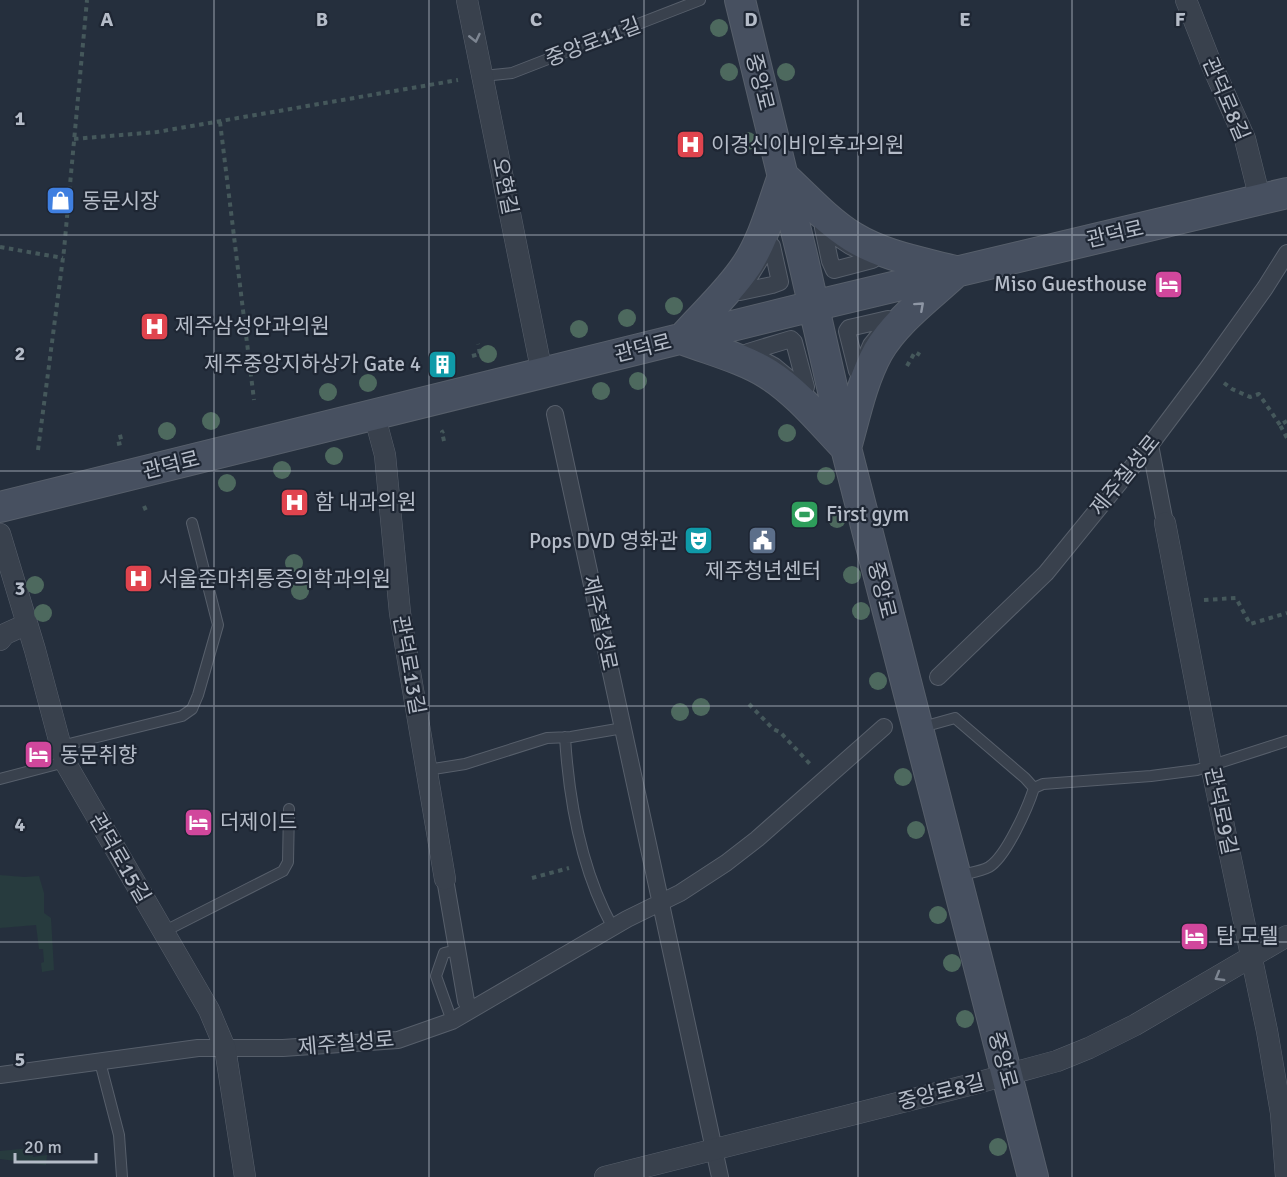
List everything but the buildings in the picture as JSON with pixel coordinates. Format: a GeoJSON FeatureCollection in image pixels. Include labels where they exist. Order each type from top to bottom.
{"type":"FeatureCollection","features":[{"type":"Feature","properties":{"kind":"main road","name":"중앙로"},"geometry":{"type":"LineString","coordinates":[[740,0],[846,448],[1034,1177]]}},
{"type":"Feature","properties":{"kind":"main road"},"geometry":{"type":"LineString","coordinates":[[783,176],[833,224],[855,238],[901,257],[958,272],[913,312],[879,350],[870,369],[846,448],[787,388],[768,375],[749,365],[682,339],[734,283],[747,264],[758,244],[783,176]]}},
{"type":"Feature","properties":{"kind":"main road","name":"관덕로"},"geometry":{"type":"LineString","coordinates":[[0,507],[813,306],[1274,196]]}},
{"type":"Feature","properties":{"kind":"street","name":"오현길"},"geometry":{"type":"LineString","coordinates":[[467,0],[542,373]]}},
{"type":"Feature","properties":{"kind":"street","name":"관덕로8길"},"geometry":{"type":"LineString","coordinates":[[1186,0],[1245,139],[1274,196]]}},
{"type":"Feature","properties":{"kind":"street","name":"제주칠성로"},"geometry":{"type":"LineString","coordinates":[[938,677],[1046,573],[1150,445],[1265,288],[1287,253]]}},
{"type":"Feature","properties":{"kind":"street","name":"관덕로13길"},"geometry":{"type":"LineString","coordinates":[[374,414],[385,456],[400,613],[445,879]]}},
{"type":"Feature","properties":{"kind":"street","name":"제주칠성로"},"geometry":{"type":"LineString","coordinates":[[555,414],[720,1177]]}},
{"type":"Feature","properties":{"kind":"street","name":"관덕로9길"},"geometry":{"type":"LineString","coordinates":[[1150,445],[1211,765],[1267,1031],[1281,1113],[1286,1177]]}},
{"type":"Feature","properties":{"kind":"street","name":"관덕로15길"},"geometry":{"type":"LineString","coordinates":[[0,534],[63,754],[209,1010],[225,1048],[245,1177]]}},
{"type":"Feature","properties":{"kind":"street"},"geometry":{"type":"LineString","coordinates":[[0,640],[5,634],[27,624]]}},
{"type":"Feature","properties":{"kind":"street","name":"제주칠성로"},"geometry":{"type":"LineString","coordinates":[[0,1075],[198,1048],[283,1048],[398,1040],[452,1021],[613,928],[680,893],[726,863],[757,839],[884,727]]}},
{"type":"Feature","properties":{"kind":"street"},"geometry":{"type":"LineString","coordinates":[[445,879],[466,1001],[471,1010]]}},
{"type":"Feature","properties":{"kind":"street","name":"중앙로8길"},"geometry":{"type":"LineString","coordinates":[[605,1177],[1057,1061],[1135,1025],[1287,936]]}},
{"type":"Feature","properties":{"kind":"lane","name":"중앙로11길"},"geometry":{"type":"LineString","coordinates":[[483,76],[512,73],[698,0]]}},
{"type":"Feature","properties":{"kind":"lane"},"geometry":{"type":"LineString","coordinates":[[0,779],[63,754],[182,716],[192,709],[212,652],[218,624],[192,523]]}},
{"type":"Feature","properties":{"kind":"lane"},"geometry":{"type":"LineString","coordinates":[[918,728],[956,718],[1034,788]]}},
{"type":"Feature","properties":{"kind":"lane"},"geometry":{"type":"LineString","coordinates":[[428,770],[465,764],[547,738],[623,728]]}},
{"type":"Feature","properties":{"kind":"lane"},"geometry":{"type":"LineString","coordinates":[[565,737],[570,799],[587,863],[613,928]]}},
{"type":"Feature","properties":{"kind":"lane"},"geometry":{"type":"LineString","coordinates":[[956,876],[988,868],[997,861],[1013,835],[1034,788],[1043,784],[1151,776],[1197,770],[1287,741]]}},
{"type":"Feature","properties":{"kind":"lane"},"geometry":{"type":"LineString","coordinates":[[163,932],[283,871],[288,862],[289,809]]}},
{"type":"Feature","properties":{"kind":"lane"},"geometry":{"type":"LineString","coordinates":[[452,1021],[436,976],[444,953],[457,950]]}},
{"type":"Feature","properties":{"kind":"lane"},"geometry":{"type":"LineString","coordinates":[[100,1062],[118,1135],[122,1177]]}},
{"type":"Feature","properties":{"kind":"path"},"geometry":{"type":"LineString","coordinates":[[38,450],[63,258],[87,0]]}},
{"type":"Feature","properties":{"kind":"path"},"geometry":{"type":"LineString","coordinates":[[74,139],[122,136],[220,122],[483,76]]}},
{"type":"Feature","properties":{"kind":"path"},"geometry":{"type":"LineString","coordinates":[[220,122],[254,400]]}},
{"type":"Feature","properties":{"kind":"path"},"geometry":{"type":"LineString","coordinates":[[0,247],[63,258]]}},
{"type":"Feature","properties":{"kind":"path"},"geometry":{"type":"LineString","coordinates":[[472,356],[480,354],[478,344]]}},
{"type":"Feature","properties":{"kind":"path"},"geometry":{"type":"LineString","coordinates":[[907,366],[915,352],[921,354]]}},
{"type":"Feature","properties":{"kind":"path"},"geometry":{"type":"LineString","coordinates":[[1207,369],[1232,389],[1250,397],[1259,394],[1287,438]]}},
{"type":"Feature","properties":{"kind":"path"},"geometry":{"type":"LineString","coordinates":[[1280,424],[1287,420]]}},
{"type":"Feature","properties":{"kind":"path"},"geometry":{"type":"LineString","coordinates":[[117,444],[122,443],[119,431]]}},
{"type":"Feature","properties":{"kind":"path"},"geometry":{"type":"LineString","coordinates":[[444,431],[442,432],[444,441]]}},
{"type":"Feature","properties":{"kind":"path"},"geometry":{"type":"LineString","coordinates":[[144,506],[147,513]]}},
{"type":"Feature","properties":{"kind":"path"},"geometry":{"type":"LineString","coordinates":[[1179,604],[1236,598],[1250,624],[1287,613]]}},
{"type":"Feature","properties":{"kind":"path"},"geometry":{"type":"LineString","coordinates":[[749,704],[773,729],[780,732],[824,780]]}},
{"type":"Feature","properties":{"kind":"path"},"geometry":{"type":"LineString","coordinates":[[532,878],[587,863]]}},
{"type":"Feature","properties":{"kind":"green space"},"geometry":{"type":"Polygon","coordinates":[[[0,875],[39,876],[44,893],[44,913],[51,918],[54,970],[42,972],[43,949],[39,949],[36,925],[0,928],[0,875]]]}},
{"type":"Feature","properties":{"kind":"green space"},"geometry":{"type":"Polygon","coordinates":[[[31,1148],[33,1157],[47,1155],[46,1165],[0,1159],[0,1151],[31,1148]]]}},
{"type":"Feature","properties":{"kind":"place","name":"이경신이비인후과의원"},"geometry":{"type":"Point","coordinates":[690,145]}},
{"type":"Feature","properties":{"kind":"place","name":"동문시장"},"geometry":{"type":"Point","coordinates":[61,201]}},
{"type":"Feature","properties":{"kind":"place","name":"Miso Guesthouse"},"geometry":{"type":"Point","coordinates":[1168,284]}},
{"type":"Feature","properties":{"kind":"place","name":"제주삼성안과의원"},"geometry":{"type":"Point","coordinates":[154,326]}},
{"type":"Feature","properties":{"kind":"place","name":"제주중앙지하상가 Gate 4"},"geometry":{"type":"Point","coordinates":[442,364]}},
{"type":"Feature","properties":{"kind":"place","name":"함 내과의원"},"geometry":{"type":"Point","coordinates":[294,502]}},
{"type":"Feature","properties":{"kind":"place","name":"First gym"},"geometry":{"type":"Point","coordinates":[805,514]}},
{"type":"Feature","properties":{"kind":"place","name":"제주청년센터"},"geometry":{"type":"Point","coordinates":[763,540]}},
{"type":"Feature","properties":{"kind":"place","name":"Pops DVD 영화관"},"geometry":{"type":"Point","coordinates":[699,541]}},
{"type":"Feature","properties":{"kind":"place","name":"서울준마취통증의학과의원"},"geometry":{"type":"Point","coordinates":[138,579]}},
{"type":"Feature","properties":{"kind":"place","name":"동문취향"},"geometry":{"type":"Point","coordinates":[39,755]}},
{"type":"Feature","properties":{"kind":"place","name":"더제이드"},"geometry":{"type":"Point","coordinates":[199,822]}},
{"type":"Feature","properties":{"kind":"place","name":"탑 모텔"},"geometry":{"type":"Point","coordinates":[1195,936]}}]}
